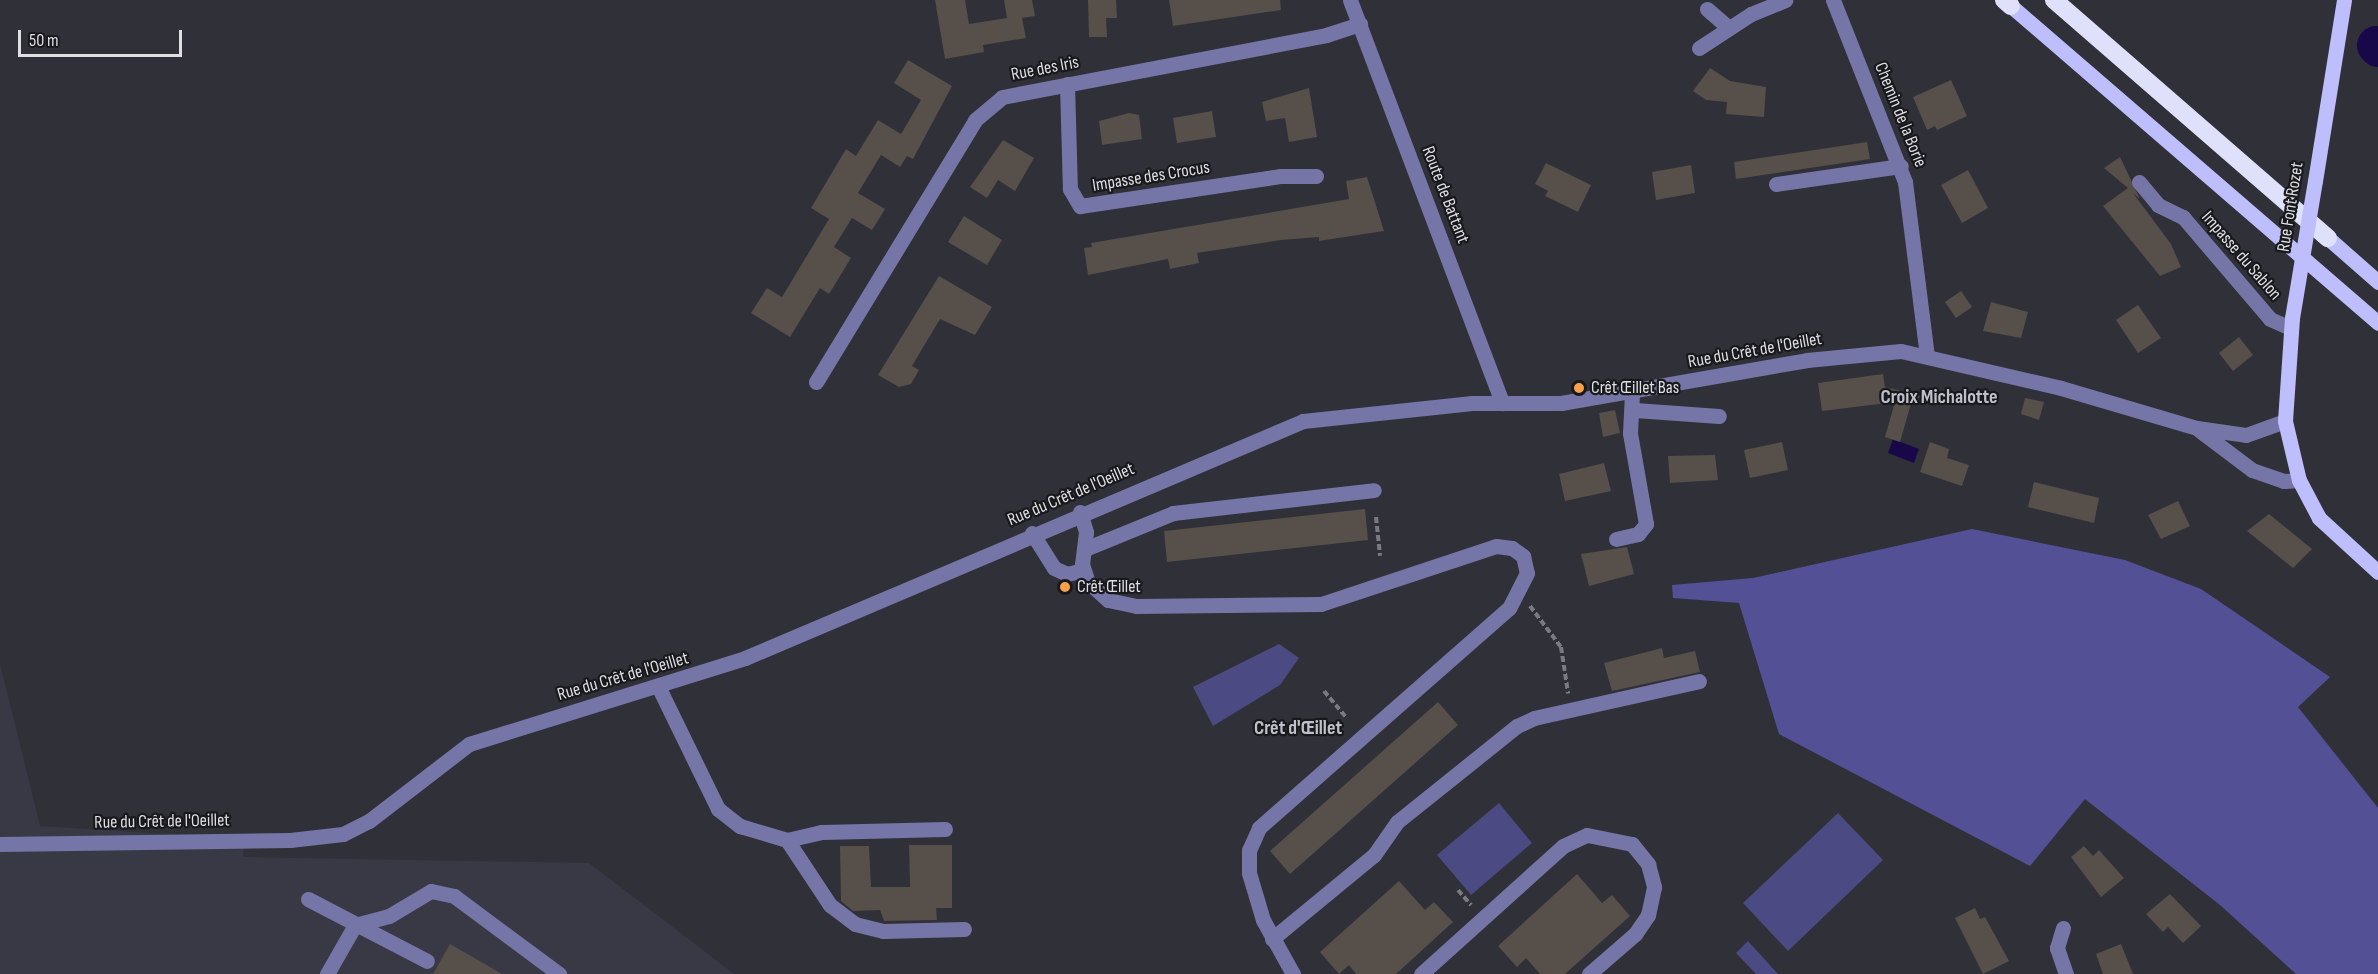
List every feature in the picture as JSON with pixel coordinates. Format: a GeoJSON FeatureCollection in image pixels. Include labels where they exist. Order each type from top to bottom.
{"type":"FeatureCollection","features":[{"type":"Feature","properties":{"kind":"highway"},"geometry":{"type":"LineString","coordinates":[[2054,0],[2328,238]]}},
{"type":"Feature","properties":{"kind":"main road","name":"Rue Font Rozet"},"geometry":{"type":"LineString","coordinates":[[2285,421],[2291,323],[2344,0]]}},
{"type":"Feature","properties":{"kind":"main road"},"geometry":{"type":"LineString","coordinates":[[2008,3],[2378,322]]}},
{"type":"Feature","properties":{"kind":"main road"},"geometry":{"type":"LineString","coordinates":[[2328,238],[2378,281]]}},
{"type":"Feature","properties":{"kind":"main road"},"geometry":{"type":"LineString","coordinates":[[2285,421],[2299,480],[2319,518],[2378,573]]}},
{"type":"Feature","properties":{"kind":"street","name":"Route de Battant"},"geometry":{"type":"LineString","coordinates":[[1350,0],[1502,403]]}},
{"type":"Feature","properties":{"kind":"street"},"geometry":{"type":"LineString","coordinates":[[1699,48],[1729,28],[1785,0]]}},
{"type":"Feature","properties":{"kind":"street","name":"Chemin de la Borie"},"geometry":{"type":"LineString","coordinates":[[1833,0],[1901,166],[1927,355]]}},
{"type":"Feature","properties":{"kind":"street"},"geometry":{"type":"LineString","coordinates":[[1707,9],[1729,28]]}},
{"type":"Feature","properties":{"kind":"street","name":"Rue des Iris"},"geometry":{"type":"LineString","coordinates":[[816,382],[975,120],[1002,97],[1326,35],[1360,24]]}},
{"type":"Feature","properties":{"kind":"street","name":"Impasse des Crocus"},"geometry":{"type":"LineString","coordinates":[[1067,84],[1070,189],[1080,206],[1280,176],[1316,176]]}},
{"type":"Feature","properties":{"kind":"street"},"geometry":{"type":"LineString","coordinates":[[1776,184],[1901,166]]}},
{"type":"Feature","properties":{"kind":"street","name":"Impasse du Sablon"},"geometry":{"type":"LineString","coordinates":[[2139,182],[2158,205],[2183,217],[2270,319],[2291,323]]}},
{"type":"Feature","properties":{"kind":"street","name":"Rue du Crêt de l'Oeillet"},"geometry":{"type":"LineString","coordinates":[[0,844],[290,840],[343,834],[369,820],[469,744],[659,688],[745,658],[1032,532],[1303,421],[1502,403],[1561,403],[1632,393],[1837,357],[1901,351],[1927,355],[2197,428],[2246,435],[2285,421]]}},
{"type":"Feature","properties":{"kind":"street"},"geometry":{"type":"LineString","coordinates":[[1616,539],[1638,534],[1646,524],[1630,433],[1635,410],[1632,393]]}},
{"type":"Feature","properties":{"kind":"street"},"geometry":{"type":"LineString","coordinates":[[1635,410],[1719,416]]}},
{"type":"Feature","properties":{"kind":"street"},"geometry":{"type":"LineString","coordinates":[[2197,428],[2252,470],[2284,481],[2299,480]]}},
{"type":"Feature","properties":{"kind":"street"},"geometry":{"type":"LineString","coordinates":[[1085,549],[1173,513],[1374,490]]}},
{"type":"Feature","properties":{"kind":"street"},"geometry":{"type":"LineString","coordinates":[[1080,512],[1086,523],[1083,570],[1097,592],[1122,605],[1321,604],[1496,546],[1512,548],[1523,556],[1527,573],[1520,593],[1509,608],[1259,828],[1249,850],[1249,873],[1272,939],[1293,974]]}},
{"type":"Feature","properties":{"kind":"street"},"geometry":{"type":"LineString","coordinates":[[1032,532],[1054,568],[1067,574],[1083,570]]}},
{"type":"Feature","properties":{"kind":"street"},"geometry":{"type":"LineString","coordinates":[[1272,939],[1374,855],[1397,822],[1476,757],[1534,718],[1699,681]]}},
{"type":"Feature","properties":{"kind":"street"},"geometry":{"type":"LineString","coordinates":[[659,688],[726,819],[787,840],[822,832],[945,829]]}},
{"type":"Feature","properties":{"kind":"street"},"geometry":{"type":"LineString","coordinates":[[1421,974],[1563,846],[1587,835],[1632,844],[1648,864],[1654,887],[1648,915],[1591,973]]}},
{"type":"Feature","properties":{"kind":"street"},"geometry":{"type":"LineString","coordinates":[[787,840],[811,881],[855,924],[883,932],[964,929]]}},
{"type":"Feature","properties":{"kind":"street"},"geometry":{"type":"LineString","coordinates":[[327,974],[355,925],[389,916],[424,893],[442,892],[560,974]]}},
{"type":"Feature","properties":{"kind":"street"},"geometry":{"type":"LineString","coordinates":[[308,899],[427,961]]}},
{"type":"Feature","properties":{"kind":"street"},"geometry":{"type":"LineString","coordinates":[[2063,927],[2057,948],[2066,974]]}},
{"type":"Feature","properties":{"kind":"path"},"geometry":{"type":"LineString","coordinates":[[1376,517],[1380,556]]}},
{"type":"Feature","properties":{"kind":"path"},"geometry":{"type":"LineString","coordinates":[[1520,593],[1561,647],[1570,711]]}},
{"type":"Feature","properties":{"kind":"path"},"geometry":{"type":"LineString","coordinates":[[1324,691],[1347,718]]}},
{"type":"Feature","properties":{"kind":"shaded area"},"geometry":{"type":"Polygon","coordinates":[[[1893,439],[1919,449],[1914,463],[1888,453],[1893,439]]]}},
{"type":"Feature","properties":{"kind":"shaded area"},"geometry":{"type":"Polygon","coordinates":[[[1972,529],[2125,560],[2201,589],[2330,677],[2298,707],[2378,808],[2378,974],[2296,974],[2220,905],[2085,799],[2030,866],[1779,734],[1739,603],[1673,598],[1672,585],[1753,578],[1972,529]]]}},
{"type":"Feature","properties":{"kind":"shaded area"},"geometry":{"type":"Polygon","coordinates":[[[1279,644],[1299,658],[1280,685],[1213,726],[1193,687],[1279,644]]]}},
{"type":"Feature","properties":{"kind":"shaded area"},"geometry":{"type":"Polygon","coordinates":[[[0,664],[40,826],[244,839],[243,857],[589,863],[734,974],[0,974],[0,664]]]}},
{"type":"Feature","properties":{"kind":"shaded area"},"geometry":{"type":"Polygon","coordinates":[[[1499,803],[1532,843],[1471,895],[1437,855],[1499,803]]]}},
{"type":"Feature","properties":{"kind":"shaded area"},"geometry":{"type":"Polygon","coordinates":[[[1838,813],[1883,860],[1788,951],[1743,903],[1838,813]]]}},
{"type":"Feature","properties":{"kind":"shaded area"},"geometry":{"type":"Polygon","coordinates":[[[1748,941],[1778,974],[1756,974],[1736,953],[1748,941]]]}},
{"type":"Feature","properties":{"kind":"building"},"geometry":{"type":"Polygon","coordinates":[[[935,0],[965,0],[969,24],[1007,18],[1004,0],[1032,0],[1035,16],[1022,18],[1026,38],[983,45],[984,52],[945,59],[935,0]]]}},
{"type":"Feature","properties":{"kind":"building"},"geometry":{"type":"Polygon","coordinates":[[[1088,0],[1116,0],[1117,18],[1106,18],[1107,37],[1089,37],[1088,0]]]}},
{"type":"Feature","properties":{"kind":"building"},"geometry":{"type":"Polygon","coordinates":[[[1169,0],[1280,0],[1281,10],[1173,26],[1169,0]]]}},
{"type":"Feature","properties":{"kind":"building"},"geometry":{"type":"Polygon","coordinates":[[[908,60],[952,86],[913,159],[907,156],[900,167],[881,155],[858,193],[885,209],[872,230],[852,218],[834,247],[851,258],[829,294],[820,288],[790,337],[751,313],[767,288],[782,297],[829,219],[811,208],[846,149],[856,156],[878,120],[901,134],[921,100],[894,83],[908,60]]]}},
{"type":"Feature","properties":{"kind":"building"},"geometry":{"type":"Polygon","coordinates":[[[1710,68],[1730,81],[1766,87],[1764,117],[1726,114],[1727,102],[1706,100],[1693,91],[1710,68]]]}},
{"type":"Feature","properties":{"kind":"building"},"geometry":{"type":"Polygon","coordinates":[[[1951,80],[1967,116],[1937,130],[1935,126],[1927,130],[1913,97],[1951,80]]]}},
{"type":"Feature","properties":{"kind":"building"},"geometry":{"type":"Polygon","coordinates":[[[1309,88],[1317,137],[1289,142],[1285,118],[1266,121],[1262,102],[1309,88]]]}},
{"type":"Feature","properties":{"kind":"building"},"geometry":{"type":"Polygon","coordinates":[[[1212,111],[1216,137],[1177,143],[1173,118],[1212,111]]]}},
{"type":"Feature","properties":{"kind":"building"},"geometry":{"type":"Polygon","coordinates":[[[1129,113],[1139,115],[1142,139],[1102,145],[1099,121],[1129,113]]]}},
{"type":"Feature","properties":{"kind":"building"},"geometry":{"type":"Polygon","coordinates":[[[1003,140],[1034,158],[1015,191],[998,180],[987,198],[970,187],[1003,140]]]}},
{"type":"Feature","properties":{"kind":"building"},"geometry":{"type":"Polygon","coordinates":[[[1867,142],[1870,159],[1736,179],[1734,162],[1867,142]]]}},
{"type":"Feature","properties":{"kind":"building"},"geometry":{"type":"Polygon","coordinates":[[[2120,157],[2140,199],[2133,193],[2171,244],[2181,267],[2160,276],[2103,206],[2128,188],[2104,168],[2120,157]]]}},
{"type":"Feature","properties":{"kind":"building"},"geometry":{"type":"Polygon","coordinates":[[[1546,163],[1591,185],[1578,212],[1545,196],[1548,191],[1535,184],[1546,163]]]}},
{"type":"Feature","properties":{"kind":"building"},"geometry":{"type":"Polygon","coordinates":[[[1691,165],[1695,193],[1656,200],[1652,172],[1691,165]]]}},
{"type":"Feature","properties":{"kind":"building"},"geometry":{"type":"Polygon","coordinates":[[[1968,170],[1988,208],[1962,223],[1941,185],[1968,170]]]}},
{"type":"Feature","properties":{"kind":"building"},"geometry":{"type":"Polygon","coordinates":[[[1367,177],[1384,231],[1319,241],[1319,237],[1281,240],[1197,253],[1199,263],[1170,269],[1168,259],[1088,275],[1084,248],[1092,247],[1091,243],[1349,199],[1346,181],[1367,177]]]}},
{"type":"Feature","properties":{"kind":"building"},"geometry":{"type":"Polygon","coordinates":[[[964,216],[1002,240],[987,265],[948,242],[964,216]]]}},
{"type":"Feature","properties":{"kind":"building"},"geometry":{"type":"Polygon","coordinates":[[[939,276],[992,307],[975,335],[940,319],[912,366],[919,370],[911,384],[899,387],[878,375],[939,276]]]}},
{"type":"Feature","properties":{"kind":"building"},"geometry":{"type":"Polygon","coordinates":[[[1961,291],[1972,307],[1956,318],[1945,302],[1961,291]]]}},
{"type":"Feature","properties":{"kind":"building"},"geometry":{"type":"Polygon","coordinates":[[[1991,302],[2028,312],[2021,338],[1983,331],[1991,302]]]}},
{"type":"Feature","properties":{"kind":"building"},"geometry":{"type":"Polygon","coordinates":[[[2138,305],[2161,338],[2138,353],[2116,320],[2138,305]]]}},
{"type":"Feature","properties":{"kind":"building"},"geometry":{"type":"Polygon","coordinates":[[[2239,337],[2253,355],[2233,371],[2219,353],[2239,337]]]}},
{"type":"Feature","properties":{"kind":"building"},"geometry":{"type":"Polygon","coordinates":[[[1883,374],[1885,387],[1924,396],[1912,400],[1900,442],[1885,437],[1895,402],[1822,411],[1818,383],[1883,374]]]}},
{"type":"Feature","properties":{"kind":"building"},"geometry":{"type":"Polygon","coordinates":[[[2025,398],[2044,402],[2039,420],[2021,414],[2025,398]]]}},
{"type":"Feature","properties":{"kind":"building"},"geometry":{"type":"Polygon","coordinates":[[[1615,410],[1620,433],[1603,437],[1599,413],[1615,410]]]}},
{"type":"Feature","properties":{"kind":"building"},"geometry":{"type":"Polygon","coordinates":[[[1782,442],[1788,470],[1750,478],[1744,450],[1782,442]]]}},
{"type":"Feature","properties":{"kind":"building"},"geometry":{"type":"Polygon","coordinates":[[[1930,442],[1949,449],[1947,458],[1969,465],[1962,486],[1920,472],[1930,442]]]}},
{"type":"Feature","properties":{"kind":"building"},"geometry":{"type":"Polygon","coordinates":[[[1715,455],[1718,480],[1670,483],[1668,456],[1715,455]]]}},
{"type":"Feature","properties":{"kind":"building"},"geometry":{"type":"Polygon","coordinates":[[[1604,463],[1611,491],[1565,501],[1559,474],[1604,463]]]}},
{"type":"Feature","properties":{"kind":"building"},"geometry":{"type":"Polygon","coordinates":[[[2034,482],[2099,498],[2094,523],[2028,507],[2034,482]]]}},
{"type":"Feature","properties":{"kind":"building"},"geometry":{"type":"Polygon","coordinates":[[[2178,501],[2190,526],[2161,539],[2148,515],[2178,501]]]}},
{"type":"Feature","properties":{"kind":"building"},"geometry":{"type":"Polygon","coordinates":[[[1365,509],[1368,540],[1167,562],[1164,531],[1365,509]]]}},
{"type":"Feature","properties":{"kind":"building"},"geometry":{"type":"Polygon","coordinates":[[[2269,514],[2312,549],[2293,568],[2247,531],[2269,514]]]}},
{"type":"Feature","properties":{"kind":"building"},"geometry":{"type":"Polygon","coordinates":[[[1627,547],[1634,574],[1589,586],[1581,554],[1627,547]]]}},
{"type":"Feature","properties":{"kind":"building"},"geometry":{"type":"Polygon","coordinates":[[[1662,648],[1664,658],[1695,651],[1700,672],[1612,691],[1604,663],[1662,648]]]}},
{"type":"Feature","properties":{"kind":"building"},"geometry":{"type":"Polygon","coordinates":[[[1438,702],[1458,725],[1290,874],[1270,851],[1438,702]]]}},
{"type":"Feature","properties":{"kind":"building"},"geometry":{"type":"Polygon","coordinates":[[[909,845],[952,845],[952,908],[936,908],[937,920],[884,921],[880,910],[853,911],[841,901],[840,846],[869,846],[871,887],[910,887],[909,845]]]}},
{"type":"Feature","properties":{"kind":"building"},"geometry":{"type":"Polygon","coordinates":[[[2084,846],[2093,856],[2099,850],[2124,878],[2101,897],[2071,857],[2084,846]]]}},
{"type":"Feature","properties":{"kind":"building"},"geometry":{"type":"Polygon","coordinates":[[[1577,874],[1602,903],[1612,895],[1630,916],[1565,974],[1540,974],[1526,958],[1517,967],[1498,946],[1577,874]]]}},
{"type":"Feature","properties":{"kind":"building"},"geometry":{"type":"Polygon","coordinates":[[[1399,881],[1425,910],[1434,902],[1453,922],[1396,974],[1356,974],[1349,965],[1339,974],[1320,952],[1399,881]]]}},
{"type":"Feature","properties":{"kind":"building"},"geometry":{"type":"Polygon","coordinates":[[[2170,894],[2201,926],[2183,943],[2168,927],[2163,932],[2146,914],[2170,894]]]}},
{"type":"Feature","properties":{"kind":"building"},"geometry":{"type":"Polygon","coordinates":[[[1975,908],[1980,919],[1985,917],[2009,961],[1983,974],[1955,918],[1975,908]]]}},
{"type":"Feature","properties":{"kind":"building"},"geometry":{"type":"Polygon","coordinates":[[[450,944],[502,974],[433,974],[450,944]]]}},
{"type":"Feature","properties":{"kind":"building"},"geometry":{"type":"Polygon","coordinates":[[[2121,944],[2133,974],[2103,974],[2096,954],[2121,944]]]}},
{"type":"Feature","properties":{"kind":"place","name":"Crêt Œillet Bas"},"geometry":{"type":"Point","coordinates":[1579,388]}},
{"type":"Feature","properties":{"kind":"place","name":"Crêt Œillet"},"geometry":{"type":"Point","coordinates":[1065,587]}},
{"type":"Feature","properties":{"kind":"district","name":"Croix Michalotte"},"geometry":{"type":"Point","coordinates":[1939,397]}},
{"type":"Feature","properties":{"kind":"district","name":"Crêt d'Œillet"},"geometry":{"type":"Point","coordinates":[1298,728]}}]}
